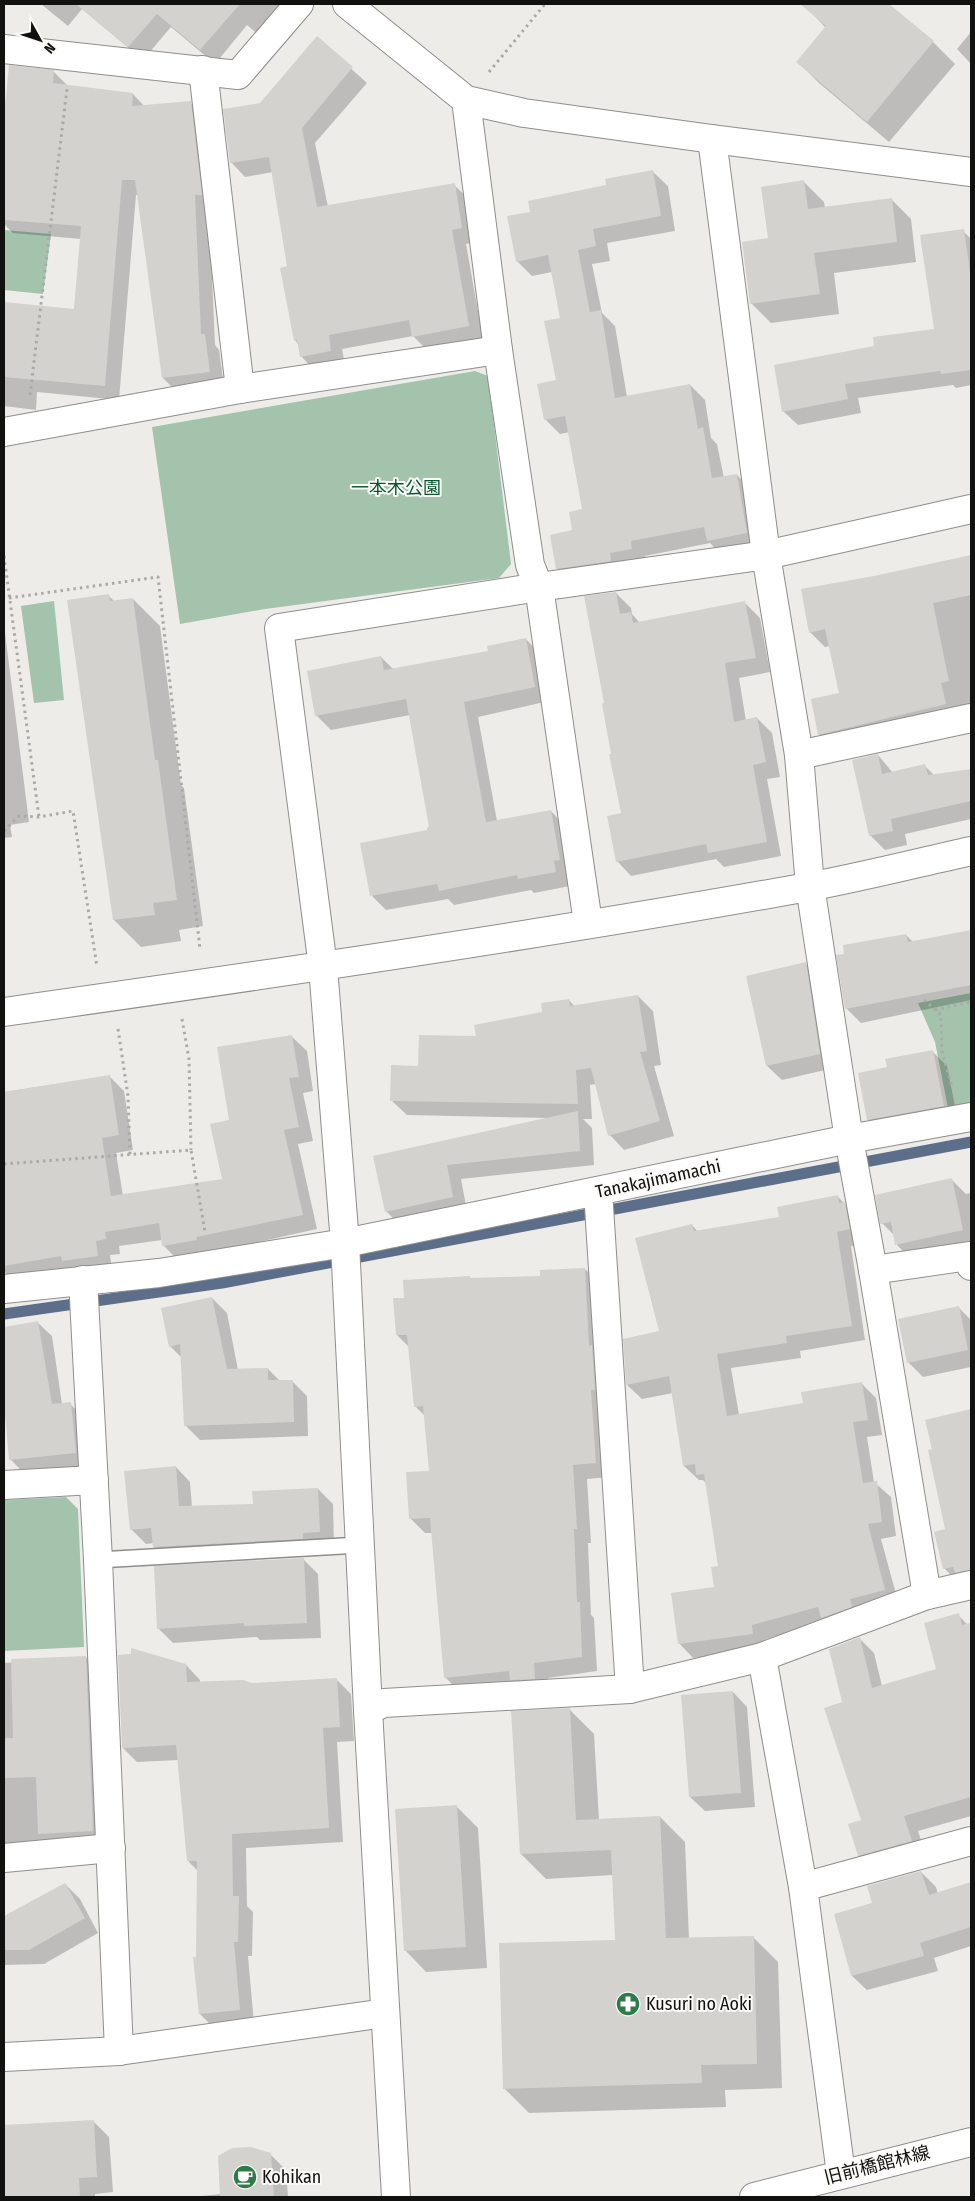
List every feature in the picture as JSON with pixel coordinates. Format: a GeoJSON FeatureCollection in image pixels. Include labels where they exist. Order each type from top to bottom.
{"type":"FeatureCollection","features":[{"type":"Feature","properties":{"kind":"street"},"geometry":{"type":"LineString","coordinates":[[4,49],[238,75],[299,4]]}},
{"type":"Feature","properties":{"kind":"street"},"geometry":{"type":"LineString","coordinates":[[347,4],[466,100],[524,113],[712,140],[971,172]]}},
{"type":"Feature","properties":{"kind":"street"},"geometry":{"type":"LineString","coordinates":[[203,70],[240,390]]}},
{"type":"Feature","properties":{"kind":"street"},"geometry":{"type":"LineString","coordinates":[[466,100],[498,350],[530,565],[540,587],[588,924]]}},
{"type":"Feature","properties":{"kind":"street"},"geometry":{"type":"LineString","coordinates":[[712,140],[766,554],[800,755],[810,886],[849,1139],[873,1270],[927,1595]]}},
{"type":"Feature","properties":{"kind":"street"},"geometry":{"type":"LineString","coordinates":[[15,430],[240,390],[498,350]]}},
{"type":"Feature","properties":{"kind":"street"},"geometry":{"type":"LineString","coordinates":[[396,2197],[368,1710],[345,1242],[323,967],[279,628],[766,554],[971,509]]}},
{"type":"Feature","properties":{"kind":"street"},"geometry":{"type":"LineString","coordinates":[[800,755],[971,718]]}},
{"type":"Feature","properties":{"kind":"street"},"geometry":{"type":"LineString","coordinates":[[4,1012],[323,967],[588,924],[810,886],[971,851]]}},
{"type":"Feature","properties":{"kind":"street","name":"Tanakajimamachi"},"geometry":{"type":"LineString","coordinates":[[4,1289],[159,1273],[345,1242],[598,1192],[849,1139],[971,1117]]}},
{"type":"Feature","properties":{"kind":"street"},"geometry":{"type":"LineString","coordinates":[[598,1192],[630,1689]]}},
{"type":"Feature","properties":{"kind":"street"},"geometry":{"type":"LineString","coordinates":[[873,1270],[969,1256],[971,1266]]}},
{"type":"Feature","properties":{"kind":"street"},"geometry":{"type":"LineString","coordinates":[[83,1280],[98,1560],[119,2051]]}},
{"type":"Feature","properties":{"kind":"street"},"geometry":{"type":"LineString","coordinates":[[4,1485],[94,1480]]}},
{"type":"Feature","properties":{"kind":"street"},"geometry":{"type":"LineString","coordinates":[[368,1710],[384,1703],[630,1689],[762,1657],[927,1595],[971,1585]]}},
{"type":"Feature","properties":{"kind":"street"},"geometry":{"type":"LineString","coordinates":[[762,1657],[803,1887],[840,2174]]}},
{"type":"Feature","properties":{"kind":"street"},"geometry":{"type":"LineString","coordinates":[[803,1887],[971,1841]]}},
{"type":"Feature","properties":{"kind":"street"},"geometry":{"type":"LineString","coordinates":[[4,1858],[110,1848]]}},
{"type":"Feature","properties":{"kind":"street"},"geometry":{"type":"LineString","coordinates":[[4,2057],[119,2051],[385,2013]]}},
{"type":"Feature","properties":{"kind":"street","name":"旧前橋館林線"},"geometry":{"type":"LineString","coordinates":[[754,2197],[971,2142]]}},
{"type":"Feature","properties":{"kind":"lane"},"geometry":{"type":"LineString","coordinates":[[98,1560],[360,1545]]}},
{"type":"Feature","properties":{"kind":"path"},"geometry":{"type":"LineString","coordinates":[[466,100],[544,4]]}},
{"type":"Feature","properties":{"kind":"path"},"geometry":{"type":"LineString","coordinates":[[15,430],[71,56]]}},
{"type":"Feature","properties":{"kind":"path"},"geometry":{"type":"LineString","coordinates":[[4,556],[39,817]]}},
{"type":"Feature","properties":{"kind":"path"},"geometry":{"type":"LineString","coordinates":[[9,598],[158,577],[200,949]]}},
{"type":"Feature","properties":{"kind":"path"},"geometry":{"type":"LineString","coordinates":[[4,831],[19,816],[39,817],[73,811],[98,968]]}},
{"type":"Feature","properties":{"kind":"path"},"geometry":{"type":"LineString","coordinates":[[176,987],[188,1059],[191,1150],[211,1265]]}},
{"type":"Feature","properties":{"kind":"path"},"geometry":{"type":"LineString","coordinates":[[114,996],[128,1096],[130,1155]]}},
{"type":"Feature","properties":{"kind":"path"},"geometry":{"type":"LineString","coordinates":[[924,1000],[941,1015],[942,1051],[953,1093]]}},
{"type":"Feature","properties":{"kind":"path"},"geometry":{"type":"LineString","coordinates":[[935,1010],[971,1002]]}},
{"type":"Feature","properties":{"kind":"path"},"geometry":{"type":"LineString","coordinates":[[4,1164],[191,1150]]}},
{"type":"Feature","properties":{"kind":"green space"},"geometry":{"type":"Polygon","coordinates":[[[4,230],[51,234],[43,294],[4,290],[4,230]]]}},
{"type":"Feature","properties":{"kind":"green space","name":"一本木公園"},"geometry":{"type":"Polygon","coordinates":[[[475,371],[488,376],[511,564],[499,578],[265,609],[180,624],[152,427],[475,371]]]}},
{"type":"Feature","properties":{"kind":"green space"},"geometry":{"type":"Polygon","coordinates":[[[54,601],[64,700],[34,703],[21,606],[54,601]]]}},
{"type":"Feature","properties":{"kind":"green space"},"geometry":{"type":"Polygon","coordinates":[[[971,993],[971,1104],[948,1108],[935,1042],[918,1003],[971,993]]]}},
{"type":"Feature","properties":{"kind":"green space"},"geometry":{"type":"Polygon","coordinates":[[[66,1497],[78,1509],[84,1647],[4,1651],[4,1500],[66,1497]]]}},
{"type":"Feature","properties":{"kind":"building"},"geometry":{"type":"Polygon","coordinates":[[[76,4],[240,4],[200,50],[157,14],[128,47],[76,4]]]}},
{"type":"Feature","properties":{"kind":"building"},"geometry":{"type":"Polygon","coordinates":[[[800,4],[889,4],[934,41],[867,122],[796,62],[826,26],[800,4]]]}},
{"type":"Feature","properties":{"kind":"building"},"geometry":{"type":"Polygon","coordinates":[[[317,36],[353,67],[302,128],[317,207],[455,183],[462,228],[452,230],[469,326],[412,337],[409,320],[329,335],[331,351],[300,357],[297,340],[294,341],[280,268],[287,266],[269,157],[230,163],[223,109],[260,103],[317,36]]]}},
{"type":"Feature","properties":{"kind":"building"},"geometry":{"type":"Polygon","coordinates":[[[9,65],[54,70],[53,83],[133,93],[132,106],[191,101],[202,195],[195,195],[201,334],[205,334],[210,372],[162,378],[135,180],[122,180],[105,386],[4,377],[4,302],[74,309],[81,226],[4,220],[4,116],[9,65]]]}},
{"type":"Feature","properties":{"kind":"building"},"geometry":{"type":"Polygon","coordinates":[[[653,170],[661,216],[593,229],[596,246],[578,250],[590,312],[601,310],[615,398],[690,384],[698,429],[703,427],[712,478],[737,474],[747,533],[707,541],[704,527],[631,541],[632,549],[610,553],[611,561],[556,569],[550,535],[572,530],[569,512],[582,509],[565,416],[544,420],[537,384],[556,380],[544,321],[560,318],[548,255],[516,262],[507,216],[530,212],[528,201],[606,185],[605,179],[653,170]]]}},
{"type":"Feature","properties":{"kind":"building"},"geometry":{"type":"Polygon","coordinates":[[[804,180],[808,209],[892,198],[897,242],[814,253],[820,294],[750,304],[742,242],[768,238],[761,187],[804,180]]]}},
{"type":"Feature","properties":{"kind":"building"},"geometry":{"type":"Polygon","coordinates":[[[964,229],[971,279],[971,370],[941,374],[940,371],[845,384],[848,399],[782,412],[774,365],[874,346],[873,337],[934,329],[920,235],[964,229]]]}},
{"type":"Feature","properties":{"kind":"building"},"geometry":{"type":"Polygon","coordinates":[[[971,555],[971,595],[933,603],[949,681],[941,683],[946,704],[818,735],[811,699],[839,693],[825,629],[809,633],[801,589],[874,576],[971,555]]]}},
{"type":"Feature","properties":{"kind":"building"},"geometry":{"type":"Polygon","coordinates":[[[616,592],[620,614],[631,612],[633,623],[745,601],[756,658],[725,663],[734,722],[757,717],[766,762],[753,765],[767,842],[708,853],[706,844],[616,862],[607,816],[621,813],[609,754],[611,754],[602,704],[604,703],[584,596],[616,592]]]}},
{"type":"Feature","properties":{"kind":"building"},"geometry":{"type":"Polygon","coordinates":[[[109,594],[110,601],[133,598],[155,760],[158,760],[177,900],[153,903],[155,915],[113,920],[67,600],[109,594]]]}},
{"type":"Feature","properties":{"kind":"building"},"geometry":{"type":"Polygon","coordinates":[[[526,638],[535,687],[464,702],[486,822],[551,810],[560,860],[554,861],[556,872],[518,879],[517,875],[439,891],[437,884],[370,896],[360,843],[427,830],[429,827],[406,699],[315,716],[307,671],[381,656],[384,670],[488,651],[487,646],[526,638]]]}},
{"type":"Feature","properties":{"kind":"building"},"geometry":{"type":"Polygon","coordinates":[[[878,754],[882,774],[925,764],[928,775],[971,769],[971,801],[891,819],[893,831],[869,836],[852,760],[878,754]]]}},
{"type":"Feature","properties":{"kind":"building"},"geometry":{"type":"Polygon","coordinates":[[[971,930],[971,985],[845,1009],[836,955],[844,954],[843,945],[906,934],[908,942],[971,930]]]}},
{"type":"Feature","properties":{"kind":"building"},"geometry":{"type":"Polygon","coordinates":[[[806,962],[820,1054],[766,1066],[746,976],[806,962]]]}},
{"type":"Feature","properties":{"kind":"building"},"geometry":{"type":"Polygon","coordinates":[[[638,995],[647,1051],[640,1052],[660,1121],[608,1136],[591,1068],[576,1070],[578,1104],[390,1101],[391,1065],[418,1066],[419,1035],[476,1036],[474,1025],[542,1012],[541,1003],[569,999],[570,1006],[638,995]]]}},
{"type":"Feature","properties":{"kind":"building"},"geometry":{"type":"Polygon","coordinates":[[[292,1035],[299,1077],[289,1078],[299,1127],[284,1130],[303,1215],[196,1237],[197,1240],[162,1246],[159,1223],[105,1232],[106,1239],[96,1241],[98,1256],[62,1261],[61,1256],[4,1266],[4,1092],[110,1075],[119,1135],[102,1138],[111,1196],[222,1179],[210,1124],[229,1120],[217,1047],[292,1035]]]}},
{"type":"Feature","properties":{"kind":"building"},"geometry":{"type":"Polygon","coordinates":[[[933,1050],[944,1106],[867,1120],[858,1073],[887,1067],[885,1059],[933,1050]]]}},
{"type":"Feature","properties":{"kind":"building"},"geometry":{"type":"Polygon","coordinates":[[[578,1111],[580,1151],[447,1165],[453,1197],[385,1212],[373,1156],[578,1111]]]}},
{"type":"Feature","properties":{"kind":"building"},"geometry":{"type":"Polygon","coordinates":[[[952,1178],[963,1230],[895,1245],[891,1222],[880,1224],[875,1195],[952,1178]]]}},
{"type":"Feature","properties":{"kind":"building"},"geometry":{"type":"Polygon","coordinates":[[[838,1195],[839,1203],[845,1202],[850,1229],[837,1232],[852,1326],[786,1336],[787,1343],[717,1354],[727,1416],[803,1403],[801,1392],[862,1382],[868,1420],[853,1422],[863,1483],[877,1481],[882,1522],[868,1524],[885,1590],[850,1599],[852,1607],[821,1618],[818,1607],[752,1625],[753,1634],[678,1644],[671,1593],[714,1587],[711,1567],[718,1566],[704,1474],[696,1475],[695,1464],[683,1466],[669,1376],[626,1385],[623,1339],[659,1331],[635,1238],[692,1224],[694,1231],[779,1217],[777,1207],[838,1195]]]}},
{"type":"Feature","properties":{"kind":"building"},"geometry":{"type":"Polygon","coordinates":[[[585,1268],[589,1346],[592,1345],[595,1390],[591,1390],[596,1463],[573,1465],[577,1529],[574,1529],[577,1602],[580,1602],[582,1657],[534,1663],[535,1679],[510,1680],[509,1671],[444,1678],[430,1518],[409,1519],[406,1472],[429,1471],[423,1406],[414,1407],[407,1335],[396,1335],[393,1298],[404,1298],[403,1280],[470,1276],[470,1278],[540,1276],[540,1270],[585,1268]]]}},
{"type":"Feature","properties":{"kind":"building"},"geometry":{"type":"Polygon","coordinates":[[[212,1297],[227,1369],[268,1368],[268,1380],[293,1380],[294,1422],[184,1426],[180,1344],[169,1347],[161,1308],[212,1297]]]}},
{"type":"Feature","properties":{"kind":"building"},"geometry":{"type":"Polygon","coordinates":[[[959,1306],[968,1350],[907,1363],[898,1319],[959,1306]]]}},
{"type":"Feature","properties":{"kind":"building"},"geometry":{"type":"Polygon","coordinates":[[[38,1321],[52,1404],[71,1402],[76,1453],[9,1460],[4,1402],[4,1327],[38,1321]]]}},
{"type":"Feature","properties":{"kind":"building"},"geometry":{"type":"Polygon","coordinates":[[[971,1409],[971,1570],[955,1573],[953,1567],[943,1569],[934,1532],[945,1529],[928,1450],[932,1449],[925,1420],[971,1409]]]}},
{"type":"Feature","properties":{"kind":"building"},"geometry":{"type":"Polygon","coordinates":[[[176,1466],[179,1506],[253,1504],[252,1491],[318,1488],[320,1532],[303,1533],[303,1539],[153,1547],[151,1528],[130,1530],[124,1471],[176,1466]]]}},
{"type":"Feature","properties":{"kind":"building"},"geometry":{"type":"Polygon","coordinates":[[[304,1558],[307,1623],[244,1626],[244,1623],[157,1629],[154,1566],[304,1558]]]}},
{"type":"Feature","properties":{"kind":"building"},"geometry":{"type":"Polygon","coordinates":[[[959,1613],[962,1625],[971,1623],[971,1797],[904,1816],[912,1841],[858,1856],[848,1824],[861,1820],[824,1708],[842,1702],[829,1649],[860,1637],[872,1688],[936,1669],[924,1623],[959,1613]]]}},
{"type":"Feature","properties":{"kind":"building"},"geometry":{"type":"Polygon","coordinates":[[[131,1648],[186,1664],[187,1682],[243,1680],[252,1683],[337,1678],[340,1727],[323,1728],[329,1828],[232,1834],[233,1896],[239,1896],[238,1942],[234,1942],[240,2010],[199,2014],[193,1957],[196,1957],[197,1861],[187,1861],[176,1745],[122,1748],[118,1655],[131,1654],[131,1648]]]}},
{"type":"Feature","properties":{"kind":"building"},"geometry":{"type":"Polygon","coordinates":[[[86,1656],[93,1831],[38,1834],[36,1777],[4,1778],[4,1738],[13,1738],[11,1659],[86,1656]]]}},
{"type":"Feature","properties":{"kind":"building"},"geometry":{"type":"Polygon","coordinates":[[[733,1691],[741,1793],[689,1797],[681,1695],[733,1691]]]}},
{"type":"Feature","properties":{"kind":"building","name":"Kusuri no Aoki"},"geometry":{"type":"Polygon","coordinates":[[[570,1708],[576,1820],[660,1816],[666,1938],[754,1936],[757,2064],[701,2065],[702,2083],[503,2089],[499,1943],[615,1940],[611,1850],[520,1854],[511,1711],[570,1708]]]}},
{"type":"Feature","properties":{"kind":"building"},"geometry":{"type":"Polygon","coordinates":[[[457,1805],[466,1947],[404,1951],[395,1809],[457,1805]]]}},
{"type":"Feature","properties":{"kind":"building"},"geometry":{"type":"Polygon","coordinates":[[[921,1871],[929,1895],[971,1882],[971,1927],[920,1943],[924,1956],[851,1976],[834,1914],[872,1903],[867,1886],[921,1871]]]}},
{"type":"Feature","properties":{"kind":"building"},"geometry":{"type":"Polygon","coordinates":[[[65,1883],[85,1918],[29,1950],[4,1950],[4,1916],[65,1883]]]}},
{"type":"Feature","properties":{"kind":"building"},"geometry":{"type":"Polygon","coordinates":[[[94,2120],[97,2177],[79,2178],[80,2197],[4,2197],[4,2125],[94,2120]]]}},
{"type":"Feature","properties":{"kind":"building","name":"Kohikan"},"geometry":{"type":"Polygon","coordinates":[[[251,2147],[271,2153],[274,2197],[220,2197],[218,2156],[232,2148],[251,2147]]]}},
{"type":"Feature","properties":{"kind":"waterway"},"geometry":{"type":"LineString","coordinates":[[4,1314],[222,1283],[971,1142]]}},
{"type":"Feature","properties":{"kind":"place","name":"Kusuri no Aoki"},"geometry":{"type":"Point","coordinates":[628,2004]}},
{"type":"Feature","properties":{"kind":"place","name":"Kohikan"},"geometry":{"type":"Point","coordinates":[245,2177]}}]}
